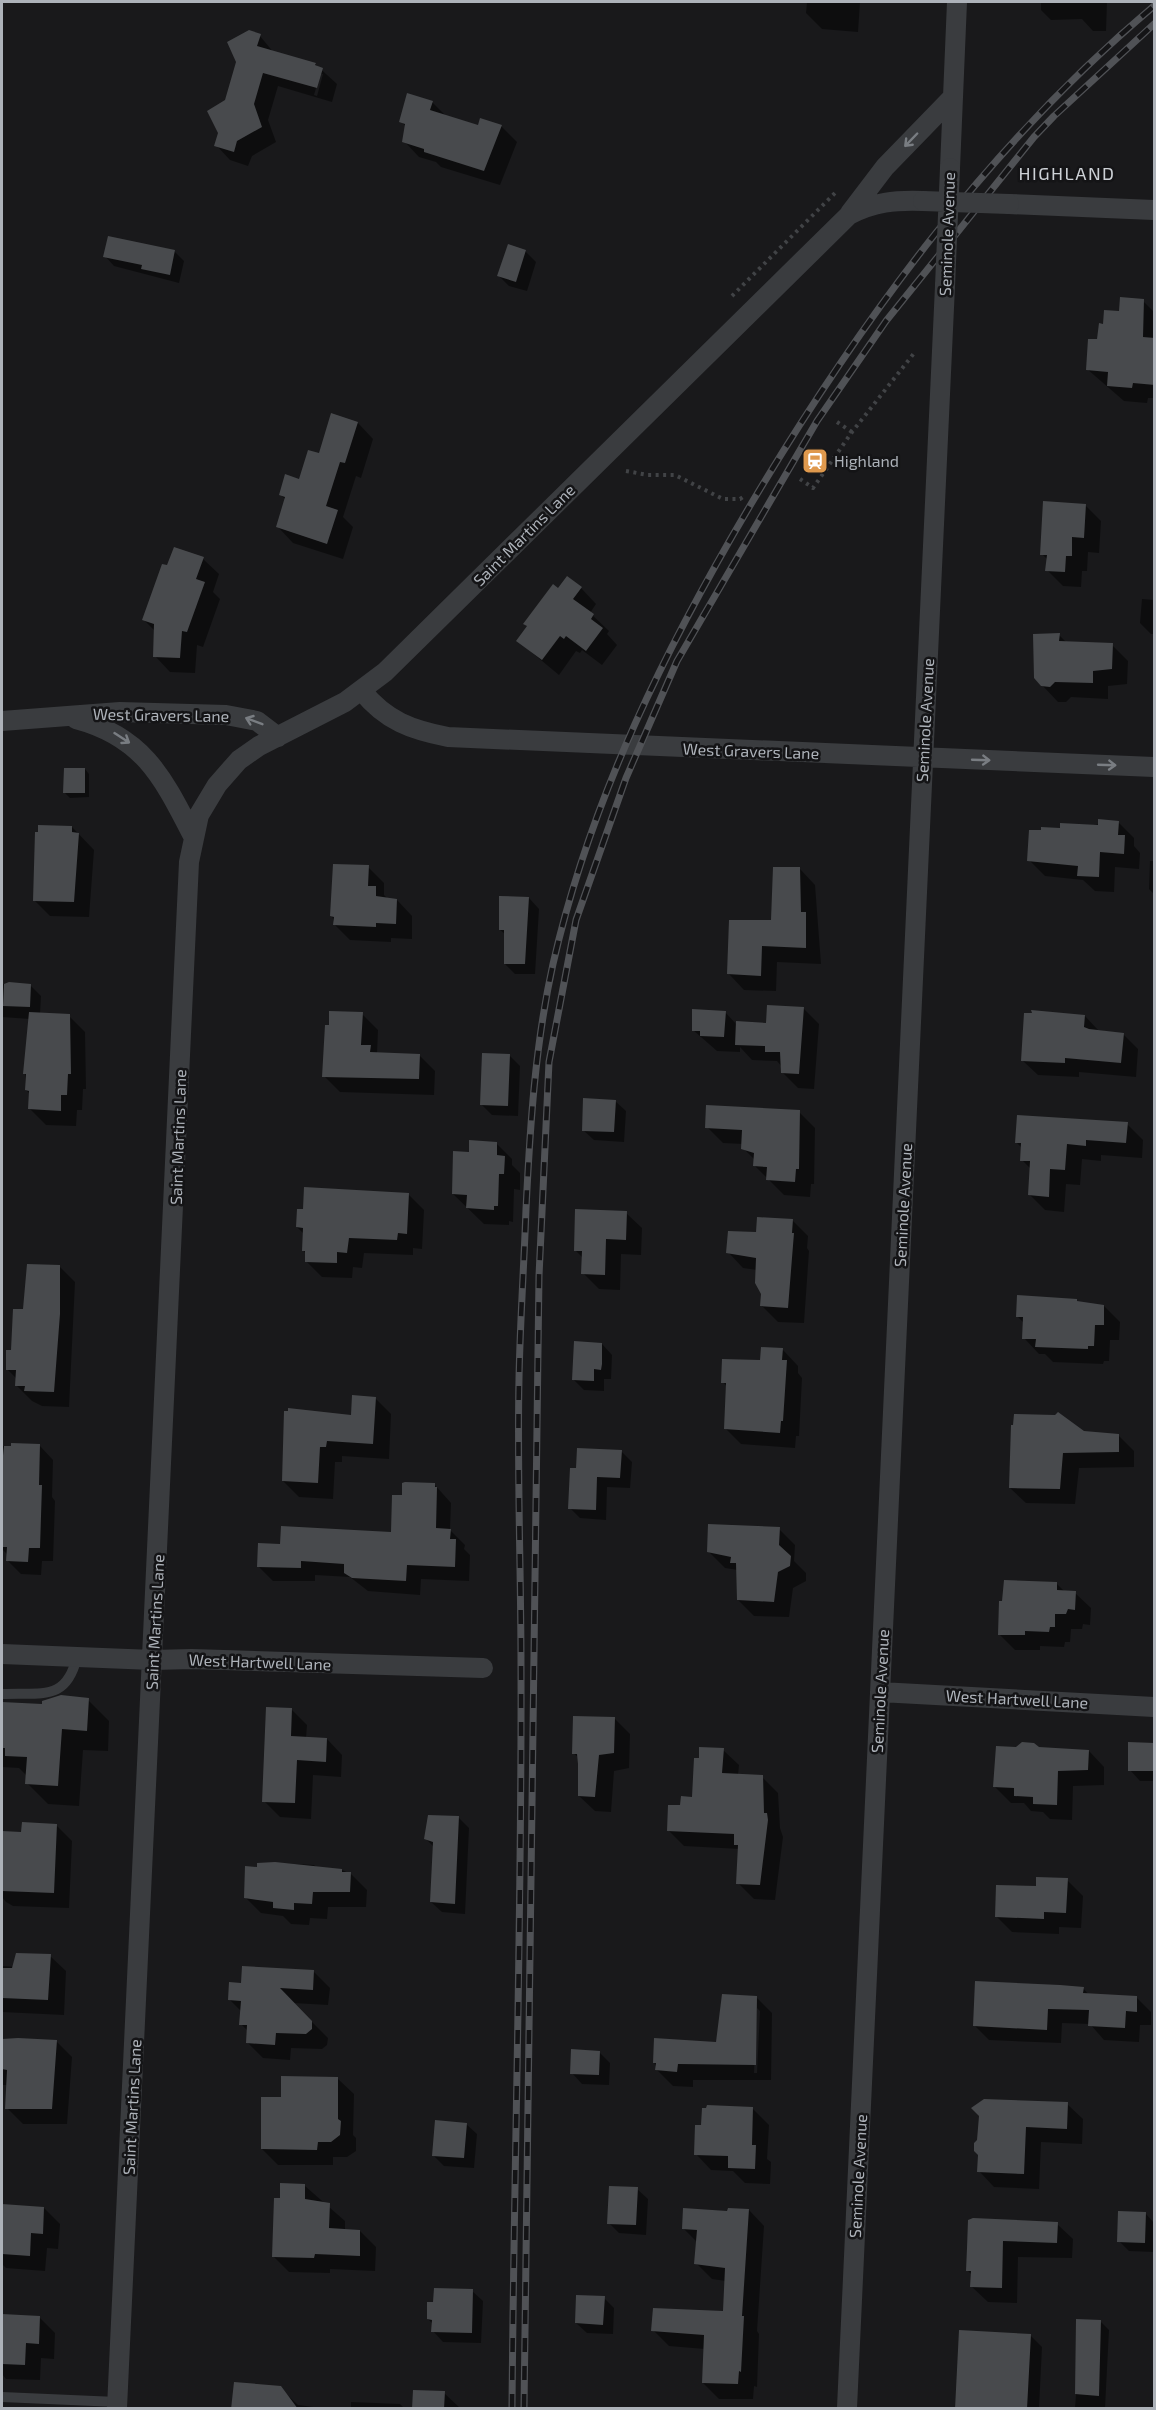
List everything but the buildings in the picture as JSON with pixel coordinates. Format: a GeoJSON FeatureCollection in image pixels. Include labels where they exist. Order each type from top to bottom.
{"type":"FeatureCollection","features":[{"type":"Feature","properties":{"kind":"street","name":"Seminole Avenue"},"geometry":{"type":"LineString","coordinates":[[847,2409],[957,2]]}},
{"type":"Feature","properties":{"kind":"street","name":"Saint Martins Lane"},"geometry":{"type":"LineString","coordinates":[[117,2405],[189,862],[193,836],[207,800],[230,769],[247,753],[326,713],[362,691],[409,649],[849,215],[885,167],[952,98]]}},
{"type":"Feature","properties":{"kind":"street","name":"Saint Martins Lane"},"geometry":{"type":"LineString","coordinates":[[849,215],[868,205],[886,201],[949,201],[1155,210]]}},
{"type":"Feature","properties":{"kind":"street","name":"West Gravers Lane"},"geometry":{"type":"LineString","coordinates":[[362,691],[385,715],[399,724],[419,732],[448,736],[1155,767]]}},
{"type":"Feature","properties":{"kind":"street","name":"West Gravers Lane"},"geometry":{"type":"LineString","coordinates":[[2,721],[120,712],[226,715],[257,721],[278,737]]}},
{"type":"Feature","properties":{"kind":"street"},"geometry":{"type":"LineString","coordinates":[[68,717],[115,733],[141,752],[155,768],[193,836]]}},
{"type":"Feature","properties":{"kind":"street","name":"West Hartwell Lane"},"geometry":{"type":"LineString","coordinates":[[2,1654],[483,1668]]}},
{"type":"Feature","properties":{"kind":"street","name":"West Hartwell Lane"},"geometry":{"type":"LineString","coordinates":[[880,1692],[1155,1707]]}},
{"type":"Feature","properties":{"kind":"lane"},"geometry":{"type":"LineString","coordinates":[[2,1694],[51,1691],[63,1687],[72,1677],[77,1657]]}},
{"type":"Feature","properties":{"kind":"lane"},"geometry":{"type":"LineString","coordinates":[[2,2397],[117,2405]]}},
{"type":"Feature","properties":{"kind":"path"},"geometry":{"type":"LineString","coordinates":[[732,296],[837,192]]}},
{"type":"Feature","properties":{"kind":"path"},"geometry":{"type":"LineString","coordinates":[[800,479],[813,488],[852,432],[915,352]]}},
{"type":"Feature","properties":{"kind":"path"},"geometry":{"type":"LineString","coordinates":[[837,422],[852,432]]}},
{"type":"Feature","properties":{"kind":"path"},"geometry":{"type":"LineString","coordinates":[[626,471],[648,475],[675,475],[723,499],[740,499],[746,495]]}},
{"type":"Feature","properties":{"kind":"railway"},"geometry":{"type":"LineString","coordinates":[[512,2408],[520,1851],[521,1666],[518,1450],[520,1336],[534,1086],[547,994],[569,902],[610,782],[662,666],[722,554],[796,431],[885,299],[985,174],[1038,115],[1094,59],[1154,6]]}},
{"type":"Feature","properties":{"kind":"railway"},"geometry":{"type":"LineString","coordinates":[[524,2408],[539,1276],[549,1062],[576,920],[626,778],[677,661],[817,421],[886,321],[1034,137],[1154,24]]}},
{"type":"Feature","properties":{"kind":"place","name":"Highland"},"geometry":{"type":"Point","coordinates":[815,461]}},
{"type":"Feature","properties":{"kind":"district","name":"HIGHLAND"},"geometry":{"type":"Point","coordinates":[1067,174]}}]}
